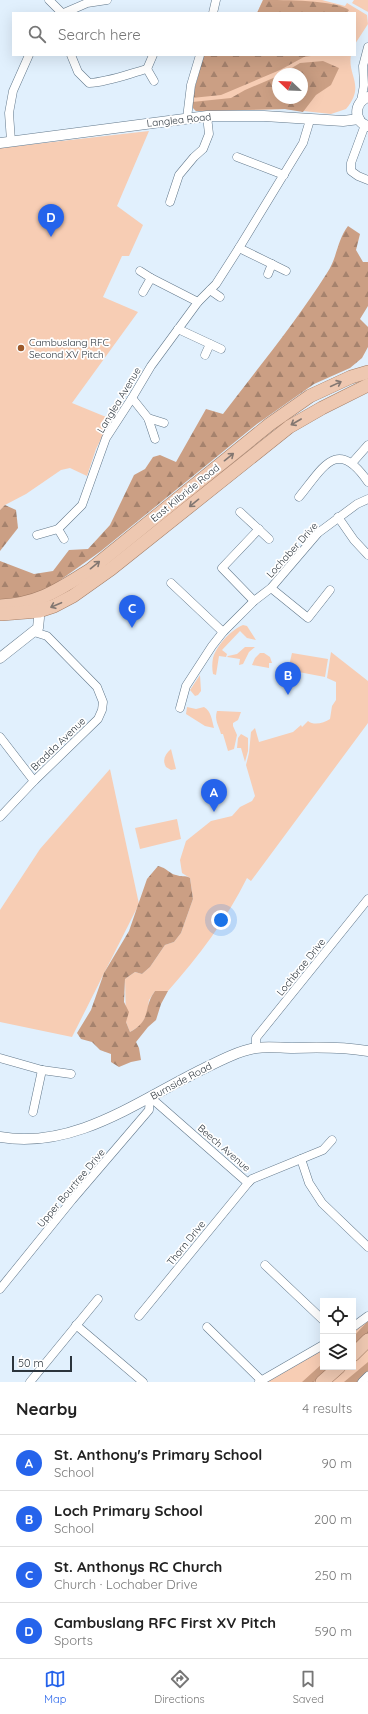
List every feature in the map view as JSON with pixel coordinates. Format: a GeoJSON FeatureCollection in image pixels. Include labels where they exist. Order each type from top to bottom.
{"type":"FeatureCollection","features":[{"type":"Feature","properties":{"kind":"main road","name":"East Kilbride Road"},"geometry":{"type":"LineString","coordinates":[[0,606],[37,606],[90,570],[275,420],[310,396],[351,377],[368,372]]}},
{"type":"Feature","properties":{"kind":"main road","name":"East Kilbride Road"},"geometry":{"type":"LineString","coordinates":[[0,614],[64,601],[92,583],[289,427],[322,408],[368,385]]}},
{"type":"Feature","properties":{"kind":"main road"},"geometry":{"type":"LineString","coordinates":[[356,1352],[368,1340]]}},
{"type":"Feature","properties":{"kind":"main road"},"geometry":{"type":"LineString","coordinates":[[322,1382],[336,1370]]}},
{"type":"Feature","properties":{"kind":"street"},"geometry":{"type":"LineString","coordinates":[[49,0],[62,12]]}},
{"type":"Feature","properties":{"kind":"street"},"geometry":{"type":"LineString","coordinates":[[65,12],[87,1],[107,0]]}},
{"type":"Feature","properties":{"kind":"street"},"geometry":{"type":"LineString","coordinates":[[213,12],[216,0]]}},
{"type":"Feature","properties":{"kind":"street"},"geometry":{"type":"LineString","coordinates":[[368,46],[363,66],[366,87],[364,99],[357,107],[357,114],[364,124],[351,170],[358,176],[368,180]]}},
{"type":"Feature","properties":{"kind":"street"},"geometry":{"type":"LineString","coordinates":[[11,142],[9,113],[13,91],[29,56]]}},
{"type":"Feature","properties":{"kind":"street"},"geometry":{"type":"LineString","coordinates":[[71,56],[78,72],[89,83],[103,83],[124,75],[147,69]]}},
{"type":"Feature","properties":{"kind":"street"},"geometry":{"type":"LineString","coordinates":[[147,69],[153,56]]}},
{"type":"Feature","properties":{"kind":"street"},"geometry":{"type":"LineString","coordinates":[[186,118],[191,85],[200,56]]}},
{"type":"Feature","properties":{"kind":"street"},"geometry":{"type":"LineString","coordinates":[[147,69],[154,81]]}},
{"type":"Feature","properties":{"kind":"street"},"geometry":{"type":"LineString","coordinates":[[170,202],[179,174],[203,149],[209,134],[207,116]]}},
{"type":"Feature","properties":{"kind":"street","name":"Langlea Road"},"geometry":{"type":"LineString","coordinates":[[0,143],[207,116],[264,116],[310,120],[352,121],[364,124]]}},
{"type":"Feature","properties":{"kind":"street","name":"Langlea Avenue"},"geometry":{"type":"LineString","coordinates":[[37,535],[58,529],[82,505],[106,438],[151,366],[198,302],[216,284],[303,144],[310,120]]}},
{"type":"Feature","properties":{"kind":"street"},"geometry":{"type":"LineString","coordinates":[[237,157],[284,176]]}},
{"type":"Feature","properties":{"kind":"street"},"geometry":{"type":"LineString","coordinates":[[239,248],[286,271]]}},
{"type":"Feature","properties":{"kind":"street"},"geometry":{"type":"LineString","coordinates":[[268,274],[272,264]]}},
{"type":"Feature","properties":{"kind":"street"},"geometry":{"type":"LineString","coordinates":[[140,271],[198,302]]}},
{"type":"Feature","properties":{"kind":"street"},"geometry":{"type":"LineString","coordinates":[[143,292],[151,278]]}},
{"type":"Feature","properties":{"kind":"street"},"geometry":{"type":"LineString","coordinates":[[210,290],[220,296]]}},
{"type":"Feature","properties":{"kind":"street"},"geometry":{"type":"LineString","coordinates":[[178,329],[221,349]]}},
{"type":"Feature","properties":{"kind":"street"},"geometry":{"type":"LineString","coordinates":[[205,355],[210,344]]}},
{"type":"Feature","properties":{"kind":"street"},"geometry":{"type":"LineString","coordinates":[[132,398],[148,418],[155,439]]}},
{"type":"Feature","properties":{"kind":"street"},"geometry":{"type":"LineString","coordinates":[[148,418],[164,423]]}},
{"type":"Feature","properties":{"kind":"street"},"geometry":{"type":"LineString","coordinates":[[352,463],[368,445]]}},
{"type":"Feature","properties":{"kind":"street"},"geometry":{"type":"LineString","coordinates":[[299,497],[333,459],[340,458],[352,463],[368,482]]}},
{"type":"Feature","properties":{"kind":"street","name":"Lochaber Drive"},"geometry":{"type":"LineString","coordinates":[[180,708],[186,686],[223,632],[254,601],[271,588],[318,532],[357,504],[368,499]]}},
{"type":"Feature","properties":{"kind":"street"},"geometry":{"type":"LineString","coordinates":[[240,512],[269,539]]}},
{"type":"Feature","properties":{"kind":"street"},"geometry":{"type":"LineString","coordinates":[[338,517],[354,540],[368,554]]}},
{"type":"Feature","properties":{"kind":"street"},"geometry":{"type":"LineString","coordinates":[[58,529],[64,539]]}},
{"type":"Feature","properties":{"kind":"street"},"geometry":{"type":"LineString","coordinates":[[254,601],[222,568],[259,529]]}},
{"type":"Feature","properties":{"kind":"street"},"geometry":{"type":"LineString","coordinates":[[171,583],[223,632]]}},
{"type":"Feature","properties":{"kind":"street","name":"Lochaber Drive"},"geometry":{"type":"LineString","coordinates":[[271,588],[308,618],[330,590]]}},
{"type":"Feature","properties":{"kind":"street"},"geometry":{"type":"LineString","coordinates":[[0,658],[34,632],[39,625],[37,606]]}},
{"type":"Feature","properties":{"kind":"street","name":"Bradda Avenue"},"geometry":{"type":"LineString","coordinates":[[0,817],[34,781],[98,719],[102,710],[103,702],[97,687],[47,636],[34,632]]}},
{"type":"Feature","properties":{"kind":"street"},"geometry":{"type":"LineString","coordinates":[[0,737],[34,781]]}},
{"type":"Feature","properties":{"kind":"street","name":"Lochbrae Drive"},"geometry":{"type":"LineString","coordinates":[[256,1048],[256,1038],[368,899]]}},
{"type":"Feature","properties":{"kind":"street","name":"Burnside Road"},"geometry":{"type":"LineString","coordinates":[[0,1137],[36,1140],[70,1132],[104,1121],[216,1062],[256,1048],[312,1047],[366,1049]]}},
{"type":"Feature","properties":{"kind":"street"},"geometry":{"type":"LineString","coordinates":[[0,1058],[42,1070],[71,1074]]}},
{"type":"Feature","properties":{"kind":"street"},"geometry":{"type":"LineString","coordinates":[[33,1112],[42,1070]]}},
{"type":"Feature","properties":{"kind":"street","name":"Beech Avenue"},"geometry":{"type":"LineString","coordinates":[[150,1097],[248,1183],[252,1179],[323,1150],[332,1140]]}},
{"type":"Feature","properties":{"kind":"street","name":"Upper Bourtree Drive"},"geometry":{"type":"LineString","coordinates":[[1,1285],[149,1110],[150,1097]]}},
{"type":"Feature","properties":{"kind":"street"},"geometry":{"type":"LineString","coordinates":[[301,1159],[309,1183],[322,1203],[368,1247]]}},
{"type":"Feature","properties":{"kind":"street","name":"Thorn Drive"},"geometry":{"type":"LineString","coordinates":[[139,1316],[248,1183]]}},
{"type":"Feature","properties":{"kind":"street"},"geometry":{"type":"LineString","coordinates":[[265,1265],[320,1317]]}},
{"type":"Feature","properties":{"kind":"street"},"geometry":{"type":"LineString","coordinates":[[30,1382],[98,1299]]}},
{"type":"Feature","properties":{"kind":"street"},"geometry":{"type":"LineString","coordinates":[[356,1325],[368,1316]]}},
{"type":"Feature","properties":{"kind":"street"},"geometry":{"type":"LineString","coordinates":[[76,1325],[140,1381]]}},
{"type":"Feature","properties":{"kind":"street"},"geometry":{"type":"LineString","coordinates":[[208,1327],[260,1381],[320,1347]]}},
{"type":"Feature","properties":{"kind":"street"},"geometry":{"type":"LineString","coordinates":[[362,1382],[368,1376]]}},
{"type":"Feature","properties":{"kind":"shaded area"},"geometry":{"type":"Polygon","coordinates":[[[263,0],[322,0],[345,6],[347,3],[367,15],[368,24],[356,42],[356,12],[257,12],[263,0]]]}},
{"type":"Feature","properties":{"kind":"shaded area"},"geometry":{"type":"Polygon","coordinates":[[[354,0],[368,0],[368,12],[352,3],[354,0]]]}},
{"type":"Feature","properties":{"kind":"shaded area"},"geometry":{"type":"Polygon","coordinates":[[[204,56],[351,56],[350,62],[355,93],[352,101],[346,109],[331,114],[285,109],[196,111],[193,108],[192,98],[204,56]]]}},
{"type":"Feature","properties":{"kind":"shaded area"},"geometry":{"type":"Polygon","coordinates":[[[149,131],[117,206],[143,225],[129,256],[122,256],[103,297],[138,312],[72,403],[111,419],[96,449],[87,476],[70,468],[61,470],[26,494],[5,505],[0,510],[0,148],[149,131]]]}},
{"type":"Feature","properties":{"kind":"shaded area"},"geometry":{"type":"Polygon","coordinates":[[[243,625],[247,626],[256,640],[247,638],[240,631],[222,650],[227,654],[226,657],[219,656],[216,675],[213,674],[213,658],[221,643],[229,634],[243,625]]]}},
{"type":"Feature","properties":{"kind":"shaded area"},"geometry":{"type":"Polygon","coordinates":[[[245,647],[255,647],[249,652],[243,664],[239,665],[240,659],[227,657],[237,654],[245,647]]]}},
{"type":"Feature","properties":{"kind":"shaded area"},"geometry":{"type":"Polygon","coordinates":[[[331,652],[368,681],[368,723],[251,881],[247,878],[221,923],[201,951],[168,991],[155,991],[149,1000],[147,1014],[141,1025],[130,1032],[126,1022],[125,979],[135,972],[142,974],[150,967],[165,945],[174,942],[181,933],[193,899],[190,878],[182,873],[180,860],[186,841],[211,821],[232,816],[240,807],[252,801],[255,796],[246,765],[251,732],[255,728],[259,742],[293,732],[301,725],[302,727],[308,721],[310,723],[319,723],[330,719],[332,706],[336,700],[336,682],[327,678],[331,652]]]}},
{"type":"Feature","properties":{"kind":"shaded area"},"geometry":{"type":"Polygon","coordinates":[[[260,653],[264,653],[270,657],[272,663],[269,663],[269,668],[252,665],[255,658],[260,653]]]}},
{"type":"Feature","properties":{"kind":"shaded area"},"geometry":{"type":"Polygon","coordinates":[[[292,653],[328,659],[325,677],[288,670],[292,653]]]}},
{"type":"Feature","properties":{"kind":"shaded area"},"geometry":{"type":"Polygon","coordinates":[[[200,675],[201,691],[195,696],[190,690],[200,675]]]}},
{"type":"Feature","properties":{"kind":"shaded area"},"geometry":{"type":"Polygon","coordinates":[[[187,707],[196,709],[204,707],[211,716],[214,728],[205,726],[186,714],[187,707]]]}},
{"type":"Feature","properties":{"kind":"shaded area"},"geometry":{"type":"Polygon","coordinates":[[[217,711],[241,712],[238,720],[233,723],[237,735],[234,749],[228,751],[223,734],[221,734],[216,720],[217,711]]]}},
{"type":"Feature","properties":{"kind":"shaded area"},"geometry":{"type":"Polygon","coordinates":[[[241,734],[248,738],[248,751],[245,762],[241,748],[237,748],[238,738],[241,734]]]}},
{"type":"Feature","properties":{"kind":"shaded area"},"geometry":{"type":"Polygon","coordinates":[[[171,749],[176,769],[171,770],[166,767],[164,760],[167,753],[171,749]]]}},
{"type":"Feature","properties":{"kind":"shaded area"},"geometry":{"type":"Polygon","coordinates":[[[110,769],[139,904],[72,1037],[0,1022],[0,910],[40,849],[110,769]]]}},
{"type":"Feature","properties":{"kind":"shaded area"},"geometry":{"type":"Polygon","coordinates":[[[177,819],[181,839],[140,849],[135,828],[177,819]]]}},
{"type":"Feature","properties":{"kind":"shaded area"},"geometry":{"type":"Polygon","coordinates":[[[368,1321],[368,1371],[357,1382],[267,1382],[320,1349],[320,1370],[356,1370],[356,1328],[368,1321]]]}},
{"type":"Feature","properties":{"kind":"green space"},"geometry":{"type":"Polygon","coordinates":[[[263,0],[321,2],[333,4],[349,10],[348,12],[257,12],[263,0]]]}},
{"type":"Feature","properties":{"kind":"green space"},"geometry":{"type":"Polygon","coordinates":[[[204,56],[311,56],[304,57],[284,68],[272,68],[272,73],[221,95],[192,98],[204,56]]]}},
{"type":"Feature","properties":{"kind":"green space"},"geometry":{"type":"Polygon","coordinates":[[[323,61],[339,68],[331,85],[316,95],[303,112],[285,109],[196,111],[193,108],[192,102],[231,98],[245,90],[272,79],[272,104],[308,104],[308,68],[292,68],[300,63],[323,61]]]}},
{"type":"Feature","properties":{"kind":"green space"},"geometry":{"type":"Polygon","coordinates":[[[348,226],[360,234],[356,250],[363,262],[368,262],[368,306],[360,319],[368,327],[368,347],[362,358],[350,368],[314,384],[257,424],[101,551],[45,591],[22,598],[0,601],[0,561],[34,574],[53,571],[69,550],[88,549],[110,525],[134,475],[145,469],[153,457],[160,455],[176,462],[206,409],[223,414],[315,291],[330,268],[341,237],[348,226]]]}},
{"type":"Feature","properties":{"kind":"green space"},"geometry":{"type":"Polygon","coordinates":[[[5,505],[16,510],[18,528],[0,551],[0,510],[5,505]]]}},
{"type":"Feature","properties":{"kind":"green space"},"geometry":{"type":"Polygon","coordinates":[[[158,866],[174,874],[190,878],[193,899],[181,933],[174,942],[165,945],[150,967],[142,974],[135,972],[125,979],[124,1002],[129,1012],[126,1022],[130,1032],[142,1023],[151,997],[155,991],[168,991],[161,1004],[156,1020],[148,1027],[136,1042],[139,1048],[141,1060],[119,1067],[111,1062],[111,1054],[100,1050],[92,1042],[81,1039],[77,1033],[91,1010],[104,973],[129,931],[147,879],[158,866]]]}},
{"type":"Feature","properties":{"kind":"green space"},"geometry":{"type":"Polygon","coordinates":[[[368,1321],[368,1333],[356,1345],[356,1334],[368,1321]]]}},
{"type":"Feature","properties":{"kind":"green space"},"geometry":{"type":"Polygon","coordinates":[[[368,1362],[368,1371],[357,1382],[344,1382],[368,1362]]]}},
{"type":"Feature","properties":{"kind":"green space"},"geometry":{"type":"Polygon","coordinates":[[[320,1366],[320,1370],[328,1370],[314,1382],[302,1382],[320,1366]]]}},
{"type":"Feature","properties":{"kind":"place","name":"Cambuslang RFC First XV Pitch"},"geometry":{"type":"Point","coordinates":[51,237]}},
{"type":"Feature","properties":{"kind":"place","name":"Cambuslang RFC Second XV Pitch"},"geometry":{"type":"Point","coordinates":[21,348]}},
{"type":"Feature","properties":{"kind":"place","name":"St. Anthonys RC Church"},"geometry":{"type":"Point","coordinates":[132,628]}},
{"type":"Feature","properties":{"kind":"place","name":"Loch Primary School"},"geometry":{"type":"Point","coordinates":[288,695]}},
{"type":"Feature","properties":{"kind":"place","name":"St. Anthony's Primary School"},"geometry":{"type":"Point","coordinates":[214,812]}}]}
